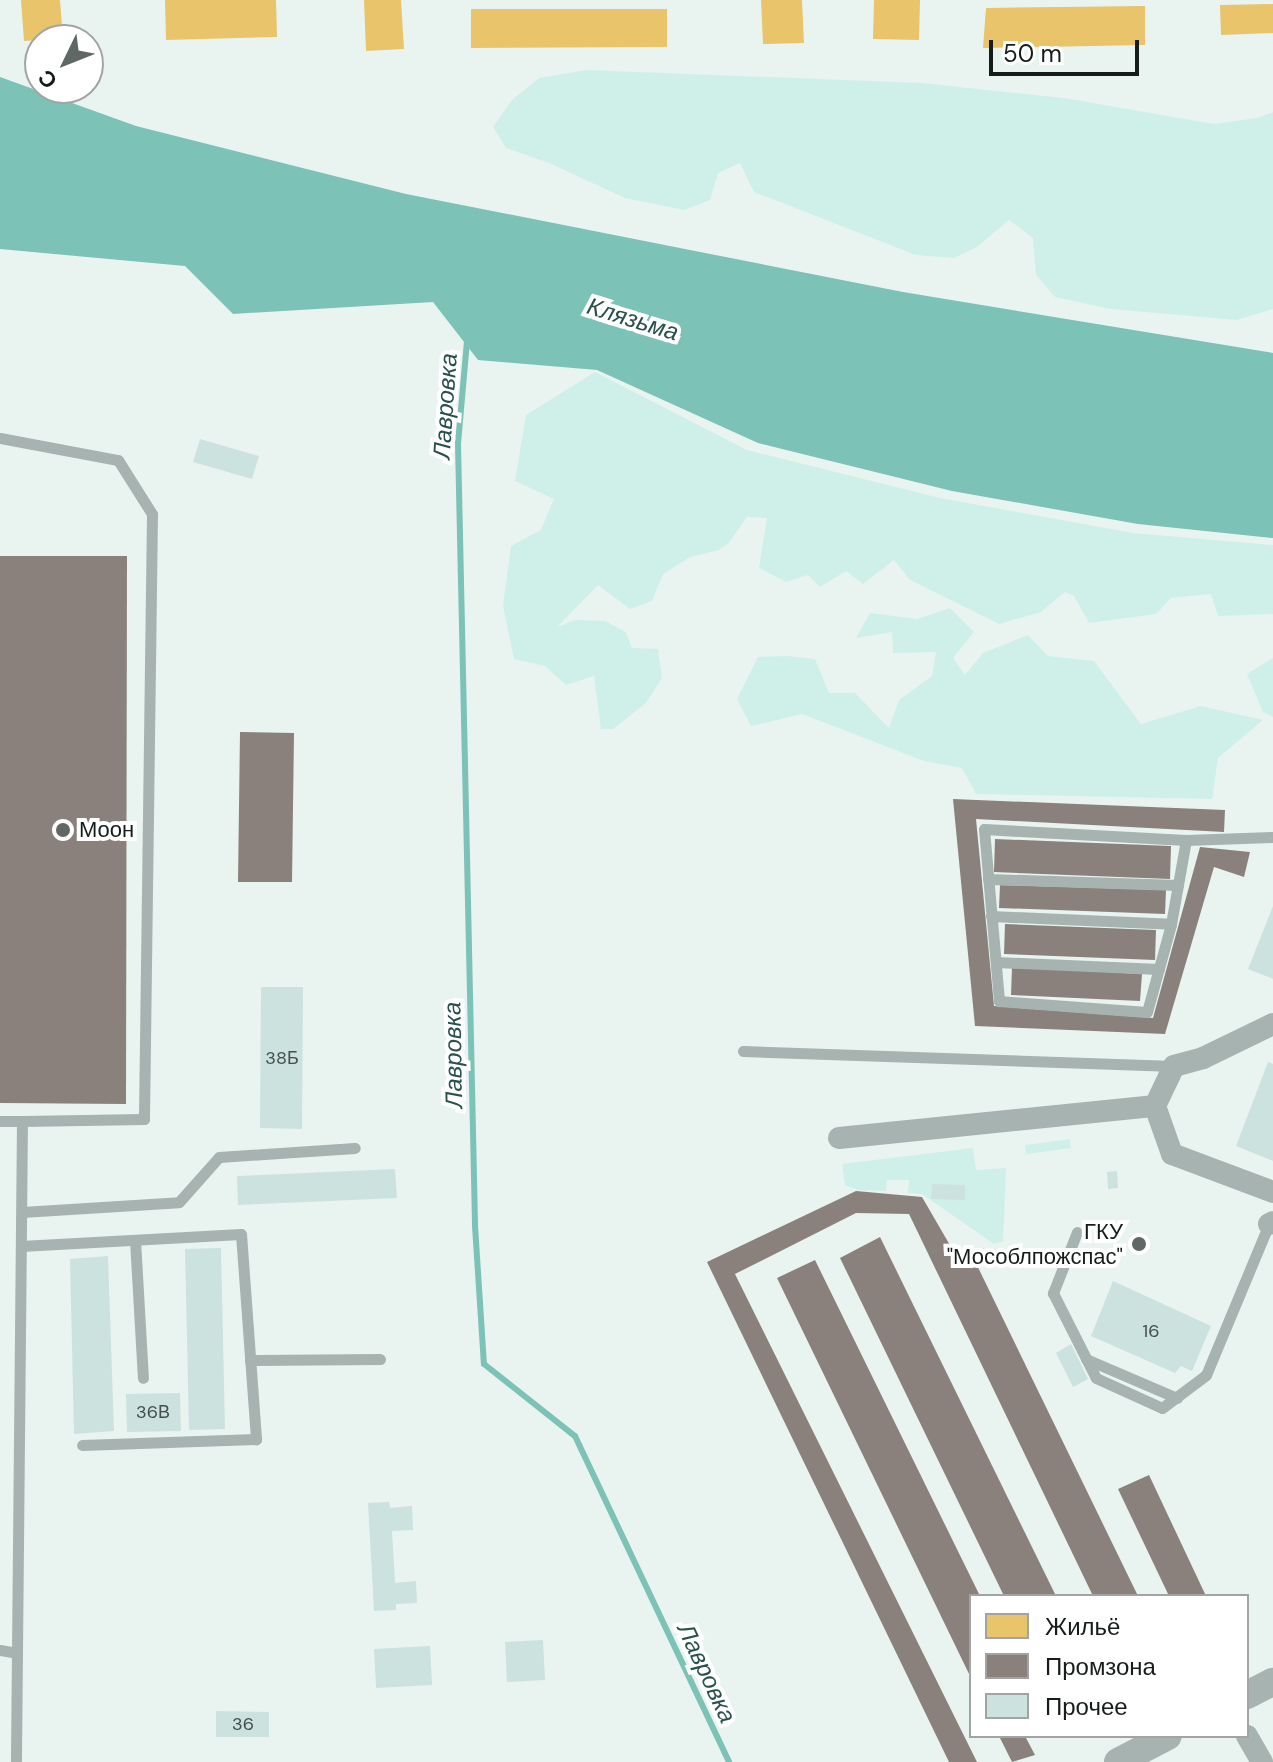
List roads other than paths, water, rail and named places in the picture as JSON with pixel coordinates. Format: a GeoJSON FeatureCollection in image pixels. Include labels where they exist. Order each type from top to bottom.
{"type":"FeatureCollection","features":[{"type":"Feature","properties":{"kind":"street"},"geometry":{"type":"LineString","coordinates":[[1273,1024],[1203,1058],[1174,1066],[1155,1106],[1172,1154],[1273,1192]]}},
{"type":"Feature","properties":{"kind":"street"},"geometry":{"type":"LineString","coordinates":[[839,1138],[1155,1106]]}},
{"type":"Feature","properties":{"kind":"street"},"geometry":{"type":"LineString","coordinates":[[1249,1694],[1273,1682]]}},
{"type":"Feature","properties":{"kind":"street"},"geometry":{"type":"LineString","coordinates":[[1118,1762],[1164,1738]]}},
{"type":"Feature","properties":{"kind":"street"},"geometry":{"type":"LineString","coordinates":[[1248,1738],[1262,1762]]}},
{"type":"Feature","properties":{"kind":"lane"},"geometry":{"type":"LineString","coordinates":[[0,438],[118,460],[152,514],[144,1119],[0,1121]]}},
{"type":"Feature","properties":{"kind":"lane"},"geometry":{"type":"LineString","coordinates":[[1186,840],[1171,924],[1147,1012],[999,1001],[984,829],[1186,840],[1273,837]]}},
{"type":"Feature","properties":{"kind":"lane"},"geometry":{"type":"LineString","coordinates":[[988,879],[1178,885]]}},
{"type":"Feature","properties":{"kind":"lane"},"geometry":{"type":"LineString","coordinates":[[991,916],[1171,924]]}},
{"type":"Feature","properties":{"kind":"lane"},"geometry":{"type":"LineString","coordinates":[[996,962],[1159,969]]}},
{"type":"Feature","properties":{"kind":"lane"},"geometry":{"type":"LineString","coordinates":[[743,1051],[1174,1066]]}},
{"type":"Feature","properties":{"kind":"lane"},"geometry":{"type":"LineString","coordinates":[[16,1762],[22,1121]]}},
{"type":"Feature","properties":{"kind":"lane"},"geometry":{"type":"LineString","coordinates":[[22,1212],[179,1202],[219,1157],[355,1148]]}},
{"type":"Feature","properties":{"kind":"lane"},"geometry":{"type":"LineString","coordinates":[[1077,1232],[1053,1293],[1086,1359],[1177,1398],[1206,1375],[1271,1223]]}},
{"type":"Feature","properties":{"kind":"lane"},"geometry":{"type":"LineString","coordinates":[[21,1246],[241,1234],[256,1439],[82,1445]]}},
{"type":"Feature","properties":{"kind":"lane"},"geometry":{"type":"LineString","coordinates":[[135,1240],[143,1378]]}},
{"type":"Feature","properties":{"kind":"lane"},"geometry":{"type":"LineString","coordinates":[[250,1360],[380,1359]]}},
{"type":"Feature","properties":{"kind":"lane"},"geometry":{"type":"LineString","coordinates":[[0,1650],[17,1653]]}},
{"type":"Feature","properties":{"kind":"water","name":"Клязьма"},"geometry":{"type":"Polygon","coordinates":[[[0,77],[24,86],[24,104],[75,104],[136,126],[406,194],[903,292],[1273,353],[1273,538],[1138,524],[952,491],[758,443],[597,370],[478,360],[433,302],[233,314],[185,266],[0,249],[0,77]]]}},
{"type":"Feature","properties":{"kind":"waterway","name":"Лавровка"},"geometry":{"type":"LineString","coordinates":[[467,341],[458,444],[475,1226],[484,1364],[575,1436],[729,1762]]}},
{"type":"Feature","properties":{"kind":"place","name":"Моон"},"geometry":{"type":"Point","coordinates":[63,830]}},
{"type":"Feature","properties":{"kind":"place","name":"ГКУ \"Мособлпожспас\""},"geometry":{"type":"Point","coordinates":[1139,1244]}}]}
